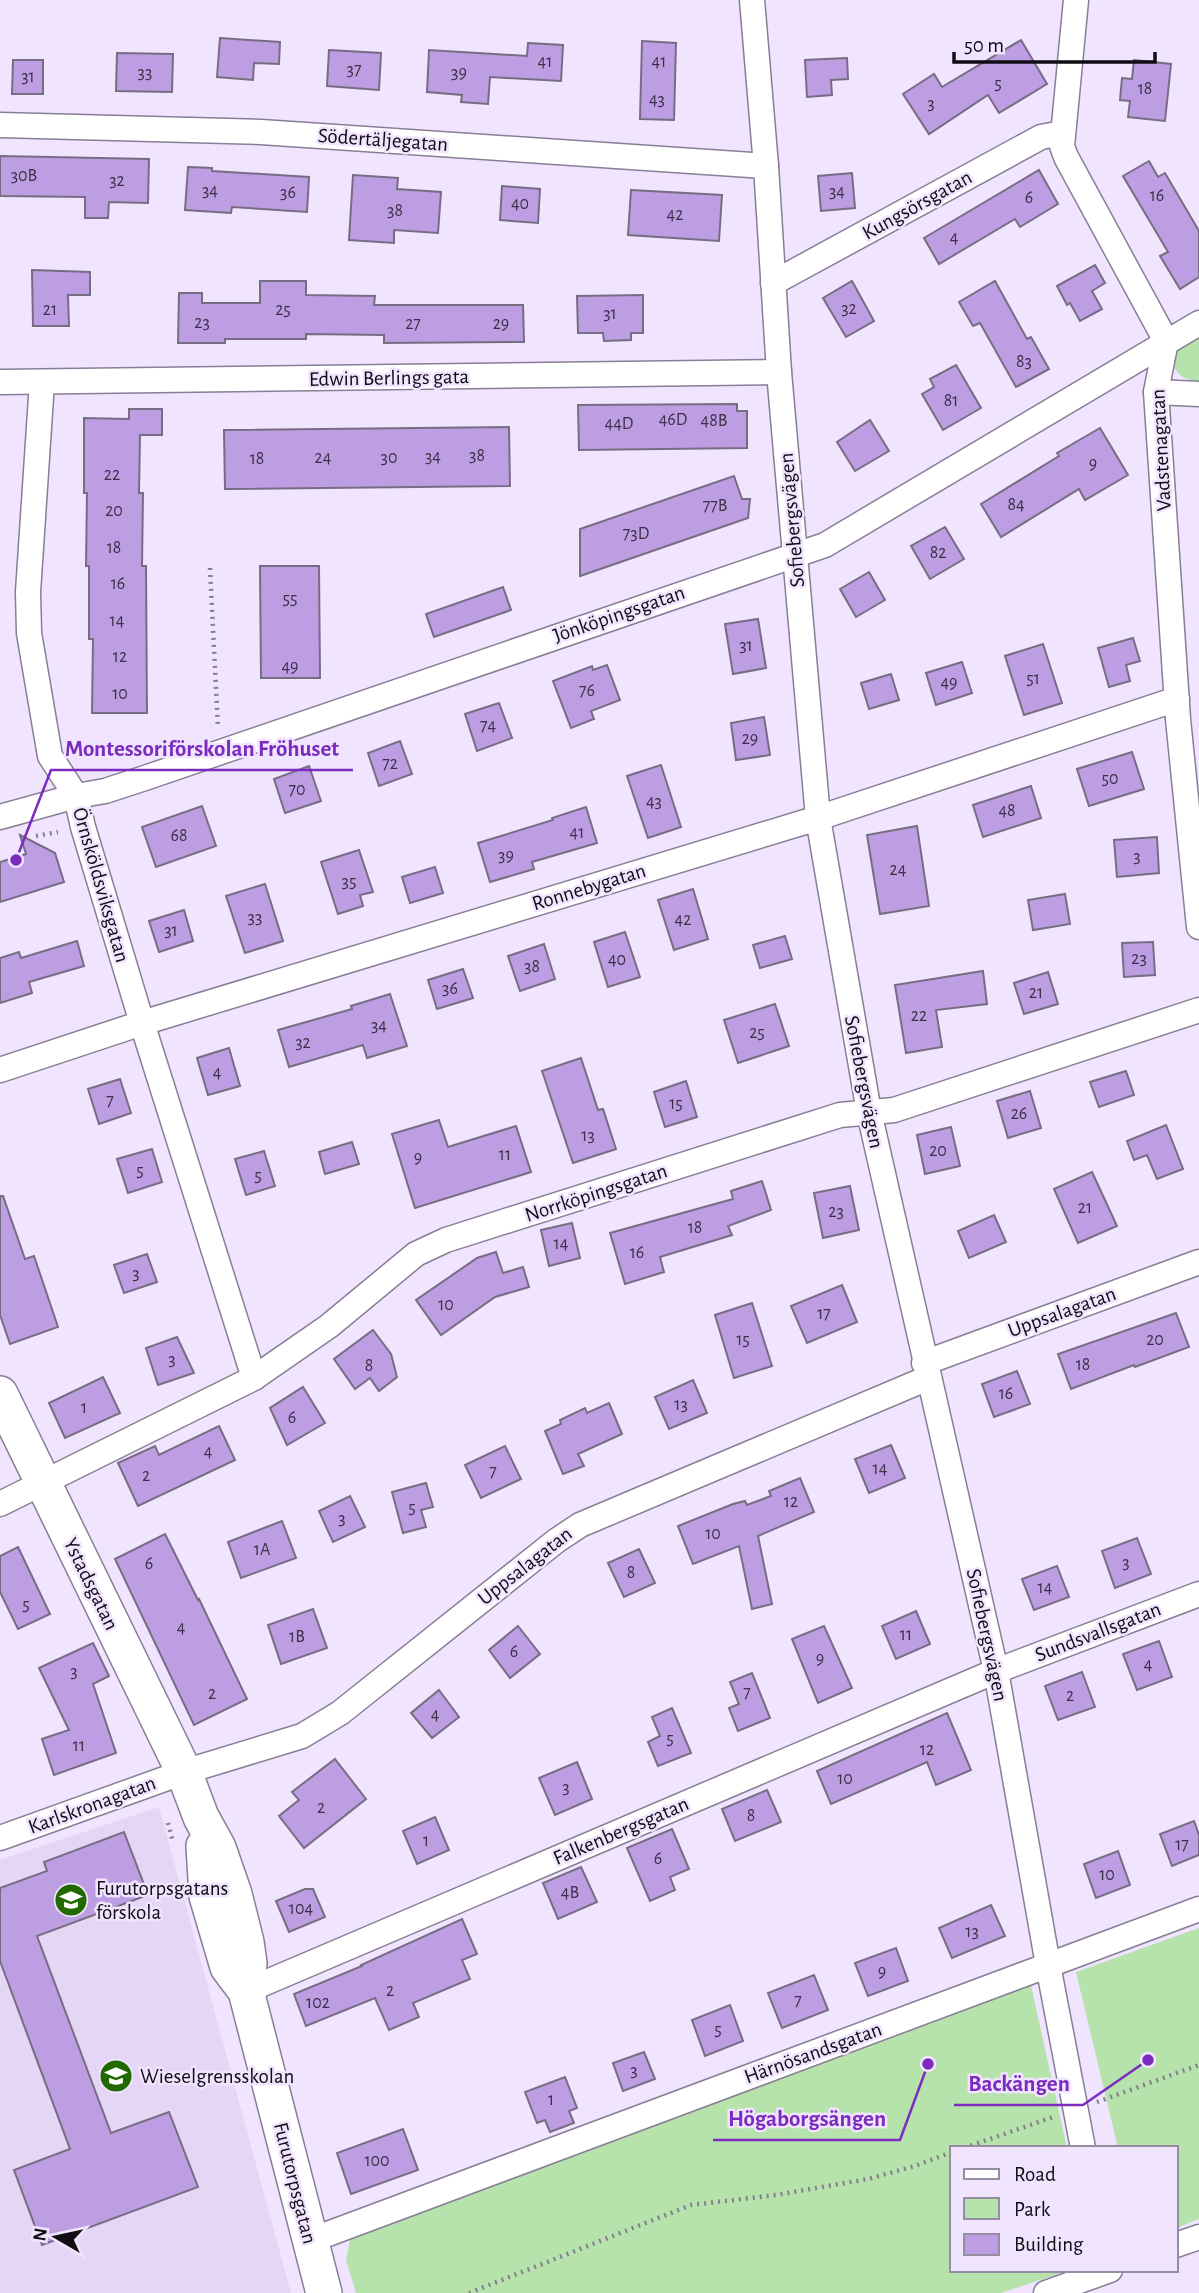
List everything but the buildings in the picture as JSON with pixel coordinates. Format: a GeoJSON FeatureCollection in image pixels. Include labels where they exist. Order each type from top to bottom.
{"type":"FeatureCollection","features":[{"type":"Feature","properties":{"kind":"street","name":"Sofiebergsvägen"},"geometry":{"type":"LineString","coordinates":[[752,0],[779,372],[818,818],[869,1112],[996,1671],[1083,2146]]}},
{"type":"Feature","properties":{"kind":"street"},"geometry":{"type":"LineString","coordinates":[[1076,0],[1062,146],[1166,341]]}},
{"type":"Feature","properties":{"kind":"street","name":"Södertäljegatan"},"geometry":{"type":"LineString","coordinates":[[0,125],[261,132],[766,166]]}},
{"type":"Feature","properties":{"kind":"street","name":"Kungsörsgatan"},"geometry":{"type":"LineString","coordinates":[[773,283],[1041,137],[1062,133]]}},
{"type":"Feature","properties":{"kind":"street","name":"Jönköpingsgatan"},"geometry":{"type":"LineString","coordinates":[[0,817],[76,796],[105,791],[825,545],[1199,323]]}},
{"type":"Feature","properties":{"kind":"street","name":"Vadstenagatan"},"geometry":{"type":"LineString","coordinates":[[1166,341],[1156,392],[1177,699],[1199,927]]}},
{"type":"Feature","properties":{"kind":"street","name":"Edwin Berlings gata"},"geometry":{"type":"LineString","coordinates":[[0,382],[779,372]]}},
{"type":"Feature","properties":{"kind":"street","name":"Örnsköldsviksgatan"},"geometry":{"type":"LineString","coordinates":[[42,382],[28,592],[29,633],[50,756],[76,796],[142,1023],[254,1378]]}},
{"type":"Feature","properties":{"kind":"street"},"geometry":{"type":"LineString","coordinates":[[1156,392],[1199,394]]}},
{"type":"Feature","properties":{"kind":"street","name":"Ronnebygatan"},"geometry":{"type":"LineString","coordinates":[[0,1070],[142,1023],[818,818],[1177,699]]}},
{"type":"Feature","properties":{"kind":"street","name":"Norrköpingsgatan"},"geometry":{"type":"LineString","coordinates":[[0,1504],[254,1378],[329,1326],[416,1254],[446,1240],[840,1115],[894,1110],[1199,1010]]}},
{"type":"Feature","properties":{"kind":"street","name":"Uppsalagatan"},"geometry":{"type":"LineString","coordinates":[[184,1772],[302,1736],[340,1713],[556,1541],[580,1525],[926,1370],[1199,1262]]}},
{"type":"Feature","properties":{"kind":"street","name":"Ystadsgatan"},"geometry":{"type":"LineString","coordinates":[[0,1394],[184,1772]]}},
{"type":"Feature","properties":{"kind":"street","name":"Sundsvallsgatan"},"geometry":{"type":"LineString","coordinates":[[996,1671],[1199,1594]]}},
{"type":"Feature","properties":{"kind":"street","name":"Falkenbergsgatan"},"geometry":{"type":"LineString","coordinates":[[246,1991],[996,1671]]}},
{"type":"Feature","properties":{"kind":"street","name":"Furutorpsgatan"},"geometry":{"type":"LineString","coordinates":[[184,1772],[201,1817],[208,1896],[228,1967],[246,1991],[324,2293]]}},
{"type":"Feature","properties":{"kind":"street","name":"Karlskronagatan"},"geometry":{"type":"LineString","coordinates":[[0,1838],[184,1772]]}},
{"type":"Feature","properties":{"kind":"street","name":"Härnösandsgatan"},"geometry":{"type":"LineString","coordinates":[[309,2241],[1199,1909]]}},
{"type":"Feature","properties":{"kind":"street"},"geometry":{"type":"LineString","coordinates":[[1178,2244],[1199,2237]]}},
{"type":"Feature","properties":{"kind":"street"},"geometry":{"type":"LineString","coordinates":[[1046,2293],[1104,2272]]}},
{"type":"Feature","properties":{"kind":"street"},"geometry":{"type":"LineString","coordinates":[[1109,2272],[1113,2293]]}},
{"type":"Feature","properties":{"kind":"path"},"geometry":{"type":"LineString","coordinates":[[210,568],[219,752]]}},
{"type":"Feature","properties":{"kind":"path"},"geometry":{"type":"LineString","coordinates":[[31,837],[83,827]]}},
{"type":"Feature","properties":{"kind":"path"},"geometry":{"type":"LineString","coordinates":[[469,2293],[691,2205],[776,2195],[868,2179],[950,2153]]}},
{"type":"Feature","properties":{"kind":"shaded area","name":"Wieselgrensskolan"},"geometry":{"type":"Polygon","coordinates":[[[159,1807],[291,2293],[0,2293],[0,1860],[159,1807]]]}},
{"type":"Feature","properties":{"kind":"green space"},"geometry":{"type":"Polygon","coordinates":[[[1199,338],[1199,381],[1181,376],[1172,360],[1175,352],[1199,338]]]}},
{"type":"Feature","properties":{"kind":"green space"},"geometry":{"type":"Polygon","coordinates":[[[1199,1928],[1199,2219],[1178,2227],[1178,2146],[1118,2146],[1076,1972],[1199,1928]]]}},
{"type":"Feature","properties":{"kind":"green space"},"geometry":{"type":"Polygon","coordinates":[[[1030,1981],[1067,2146],[950,2146],[950,2272],[1059,2272],[1058,2274],[1001,2293],[356,2293],[346,2260],[350,2240],[356,2235],[1030,1981]]]}},
{"type":"Feature","properties":{"kind":"place","name":"Montessoriförskolan Fröhuset"},"geometry":{"type":"Point","coordinates":[16,860]}},
{"type":"Feature","properties":{"kind":"place","name":"Furutorpsgatans förskola"},"geometry":{"type":"Point","coordinates":[71,1900]}},
{"type":"Feature","properties":{"kind":"place","name":"Backängen"},"geometry":{"type":"Point","coordinates":[1148,2060]}},
{"type":"Feature","properties":{"kind":"place","name":"Högaborgsängen"},"geometry":{"type":"Point","coordinates":[928,2064]}},
{"type":"Feature","properties":{"kind":"place","name":"Wieselgrensskolan"},"geometry":{"type":"Point","coordinates":[116,2076]}}]}
